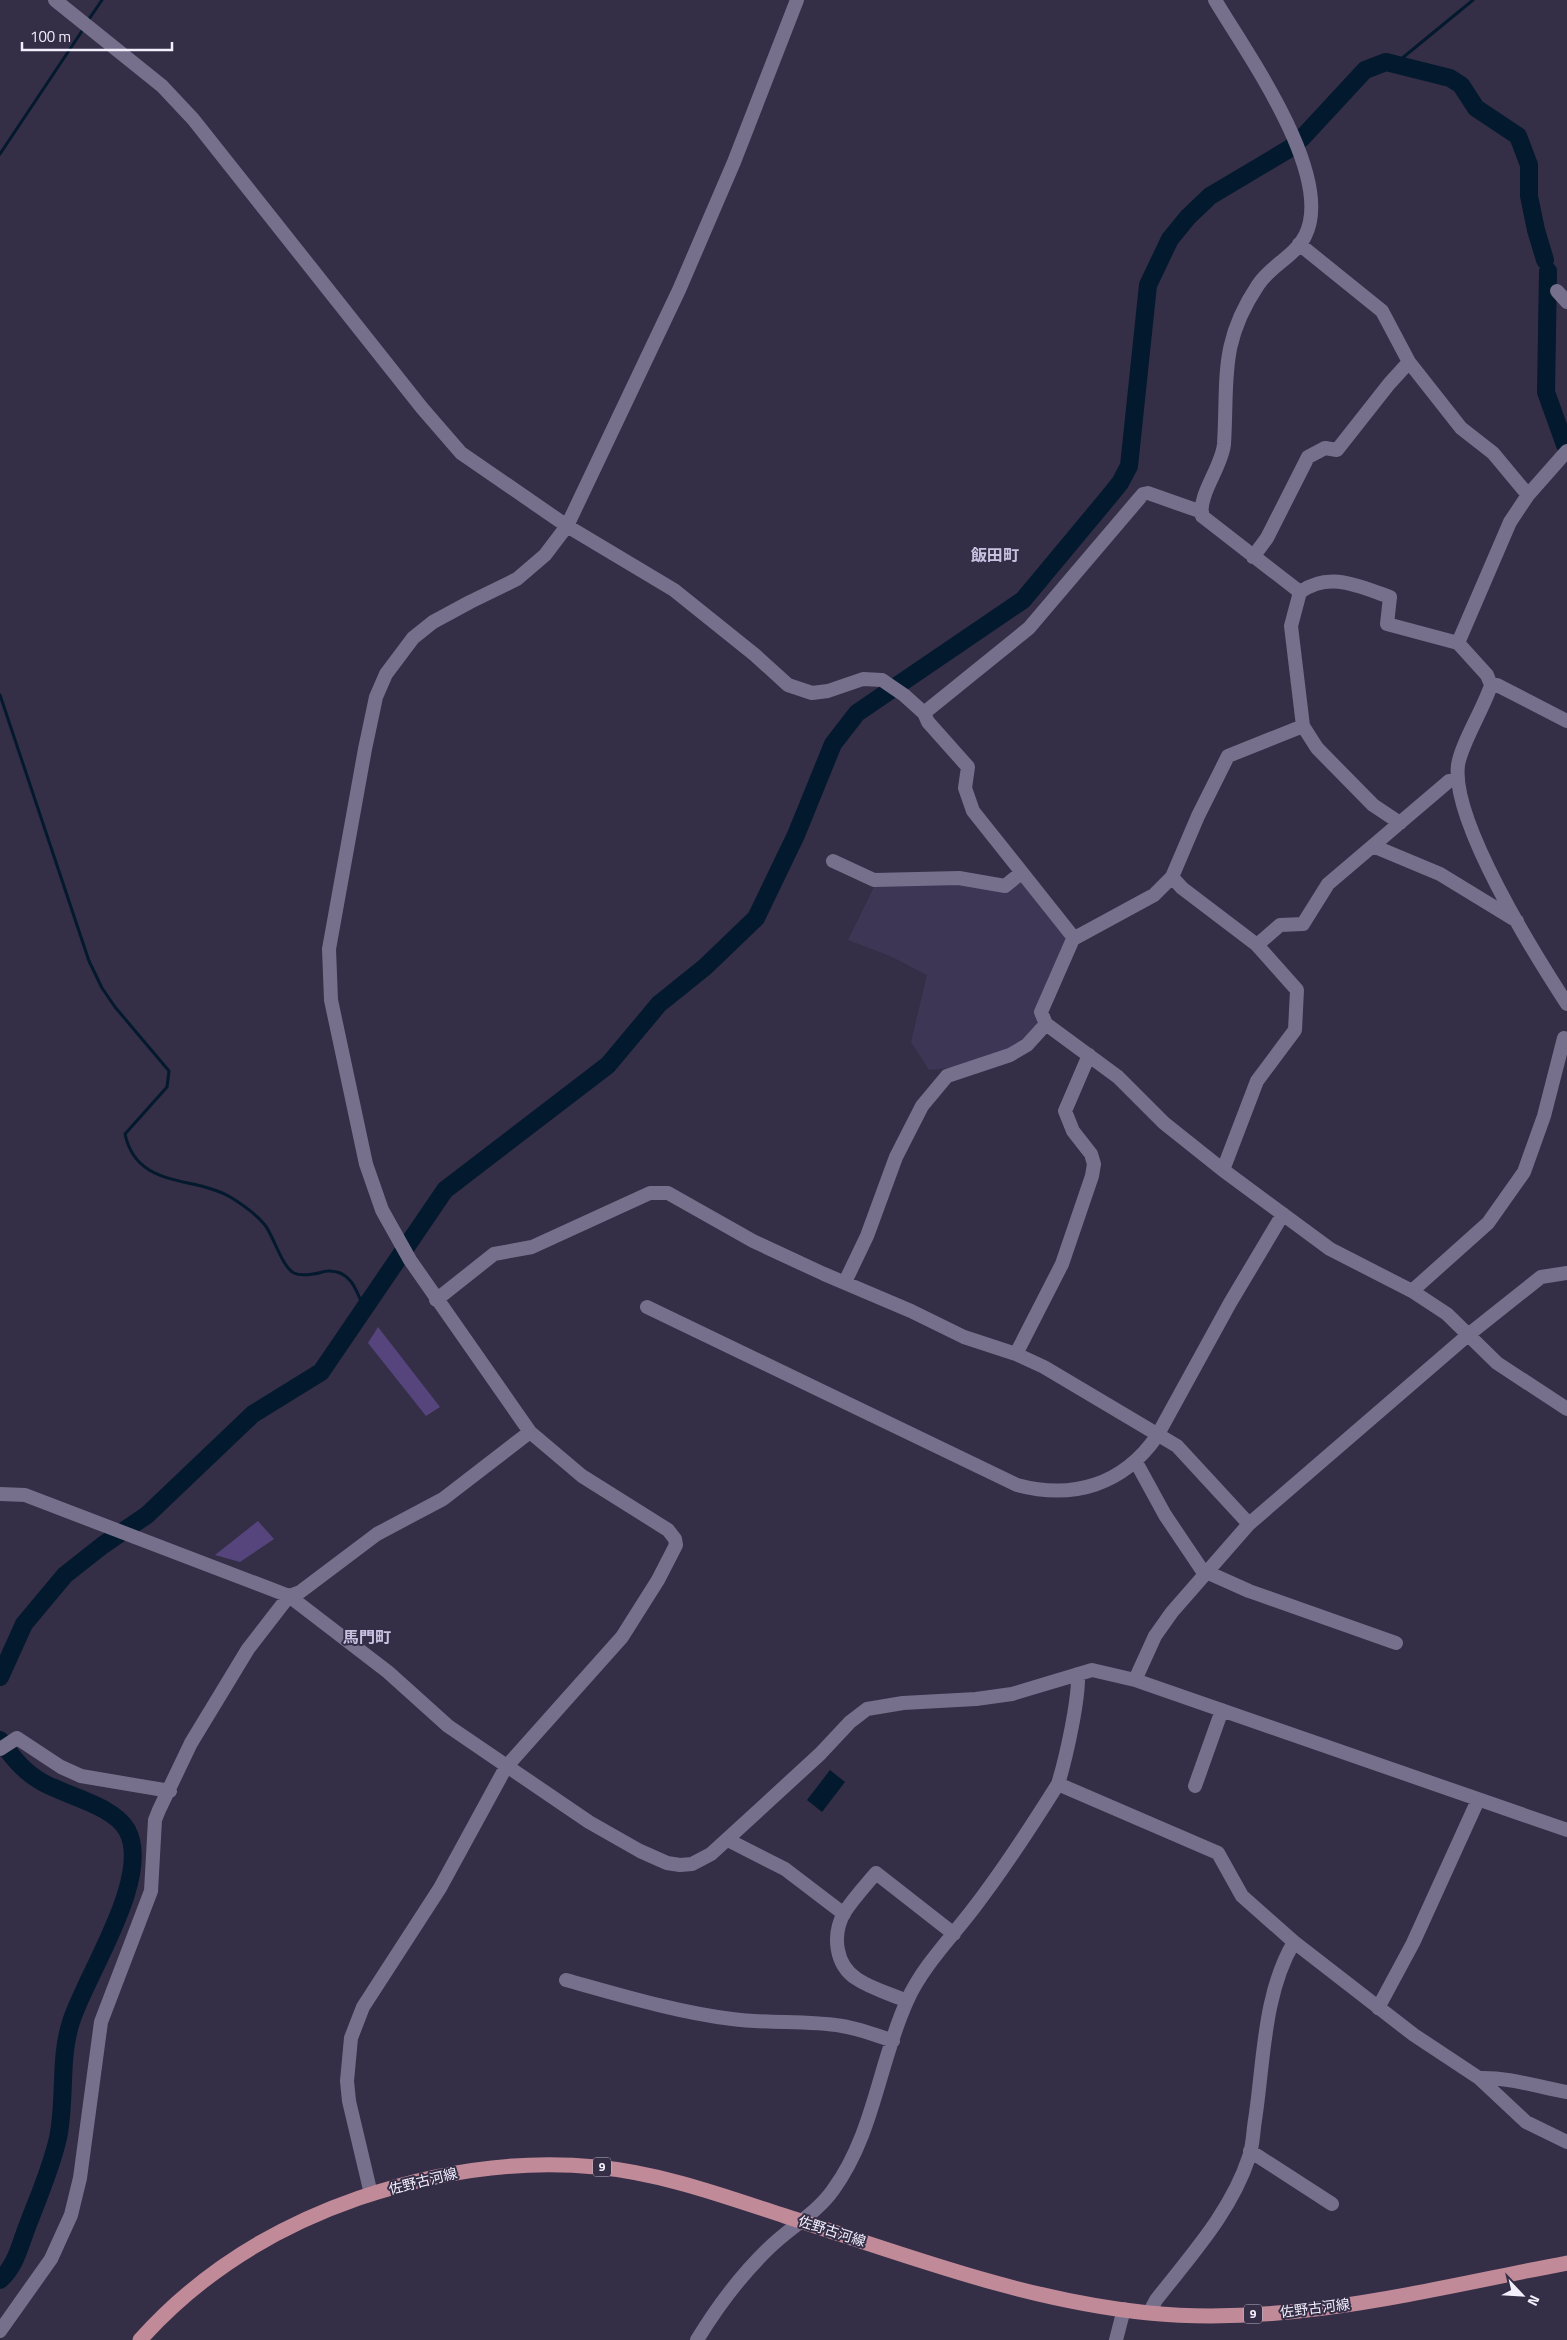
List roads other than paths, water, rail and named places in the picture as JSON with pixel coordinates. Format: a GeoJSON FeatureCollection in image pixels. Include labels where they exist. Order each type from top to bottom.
{"type":"FeatureCollection","features":[{"type":"Feature","properties":{"kind":"main road","name":"佐野古河線"},"geometry":{"type":"LineString","coordinates":[[140,2340],[191,2289],[242,2253],[296,2224],[371,2194],[435,2176],[466,2170],[523,2164],[575,2165],[657,2178],[991,2282],[1072,2302],[1149,2313],[1232,2315],[1308,2310],[1388,2298],[1567,2263]]}},
{"type":"Feature","properties":{"kind":"street"},"geometry":{"type":"LineString","coordinates":[[55,0],[162,86],[193,119],[450,444],[567,526],[674,590],[755,655],[788,685],[812,693],[828,691],[863,680],[882,680],[904,695],[924,713],[928,722],[968,767],[965,788],[973,811],[1074,938]]}},
{"type":"Feature","properties":{"kind":"street"},"geometry":{"type":"LineString","coordinates":[[371,2194],[349,2102],[347,2081],[348,2052],[354,2027],[368,1998],[440,1888],[506,1768],[622,1637],[658,1580],[676,1545],[675,1539],[668,1530],[582,1476],[530,1432],[436,1300],[410,1260],[382,1210],[366,1164],[331,1000],[329,949],[365,749],[376,697],[386,674],[413,638],[455,610],[517,579],[545,555],[567,526],[683,280],[734,162],[797,0]]}},
{"type":"Feature","properties":{"kind":"street"},"geometry":{"type":"LineString","coordinates":[[1202,512],[1223,449],[1224,391],[1233,332],[1258,284],[1266,274],[1299,244],[1307,230],[1312,204],[1299,153],[1281,109],[1214,0]]}},
{"type":"Feature","properties":{"kind":"street"},"geometry":{"type":"LineString","coordinates":[[1299,244],[1382,311],[1409,362],[1461,428],[1493,453],[1528,495]]}},
{"type":"Feature","properties":{"kind":"street"},"geometry":{"type":"LineString","coordinates":[[1557,290],[1567,302]]}},
{"type":"Feature","properties":{"kind":"street"},"geometry":{"type":"LineString","coordinates":[[1253,557],[1267,538],[1308,458],[1325,448],[1338,450],[1389,384],[1409,362]]}},
{"type":"Feature","properties":{"kind":"street"},"geometry":{"type":"LineString","coordinates":[[1458,643],[1510,522],[1528,495],[1567,451]]}},
{"type":"Feature","properties":{"kind":"street"},"geometry":{"type":"LineString","coordinates":[[924,713],[1029,628],[1143,494],[1148,492],[1202,512],[1205,518],[1300,592]]}},
{"type":"Feature","properties":{"kind":"street"},"geometry":{"type":"LineString","coordinates":[[1400,823],[1374,804],[1317,748],[1302,726],[1291,626],[1300,592],[1309,586],[1334,580],[1390,597],[1387,624],[1458,643],[1487,675],[1491,685],[1458,763],[1457,779],[1461,802],[1481,852],[1540,962],[1567,1004]]}},
{"type":"Feature","properties":{"kind":"street"},"geometry":{"type":"LineString","coordinates":[[1491,685],[1497,685],[1567,721]]}},
{"type":"Feature","properties":{"kind":"street"},"geometry":{"type":"LineString","coordinates":[[1302,726],[1228,756],[1198,816],[1172,877],[1154,895],[1074,938],[1041,1012],[1046,1024],[1118,1076],[1164,1123],[1223,1170],[1330,1249],[1412,1291],[1447,1314],[1497,1363],[1567,1409]]}},
{"type":"Feature","properties":{"kind":"street"},"geometry":{"type":"LineString","coordinates":[[1257,945],[1280,924],[1303,924],[1328,884],[1449,781],[1457,779]]}},
{"type":"Feature","properties":{"kind":"street"},"geometry":{"type":"LineString","coordinates":[[1373,846],[1440,874],[1518,922]]}},
{"type":"Feature","properties":{"kind":"street"},"geometry":{"type":"LineString","coordinates":[[833,861],[874,880],[959,878],[1005,886],[1021,873]]}},
{"type":"Feature","properties":{"kind":"street"},"geometry":{"type":"LineString","coordinates":[[1172,877],[1182,888],[1257,945],[1297,990],[1296,1030],[1257,1081],[1223,1170]]}},
{"type":"Feature","properties":{"kind":"street"},"geometry":{"type":"LineString","coordinates":[[845,1282],[867,1236],[896,1157],[922,1106],[948,1076],[1010,1055],[1027,1045],[1046,1024]]}},
{"type":"Feature","properties":{"kind":"street"},"geometry":{"type":"LineString","coordinates":[[1412,1291],[1488,1223],[1524,1172],[1544,1116],[1564,1038]]}},
{"type":"Feature","properties":{"kind":"street"},"geometry":{"type":"LineString","coordinates":[[1016,1354],[1062,1264],[1089,1191],[1094,1164],[1091,1154],[1073,1131],[1066,1111],[1089,1055]]}},
{"type":"Feature","properties":{"kind":"street"},"geometry":{"type":"LineString","coordinates":[[436,1300],[494,1254],[532,1246],[650,1193],[668,1192],[753,1241],[911,1311],[964,1338],[1016,1354],[1044,1367],[1157,1436],[1177,1446],[1189,1456],[1248,1524]]}},
{"type":"Feature","properties":{"kind":"street"},"geometry":{"type":"LineString","coordinates":[[647,1307],[1017,1485],[1047,1491],[1077,1490],[1110,1478],[1136,1462],[1157,1436],[1230,1303],[1283,1214]]}},
{"type":"Feature","properties":{"kind":"street"},"geometry":{"type":"LineString","coordinates":[[1135,1680],[1155,1636],[1172,1612],[1248,1524],[1468,1335],[1541,1277],[1567,1273]]}},
{"type":"Feature","properties":{"kind":"street"},"geometry":{"type":"LineString","coordinates":[[0,2331],[51,2259],[71,2215],[80,2178],[101,2022],[151,1892],[155,1820],[191,1743],[248,1649],[289,1596],[300,1592],[377,1534],[443,1499],[530,1432]]}},
{"type":"Feature","properties":{"kind":"street"},"geometry":{"type":"LineString","coordinates":[[1136,1462],[1185,1547],[1202,1570],[1250,1591],[1396,1643]]}},
{"type":"Feature","properties":{"kind":"street"},"geometry":{"type":"LineString","coordinates":[[4,1492],[25,1495],[289,1596],[388,1672],[448,1726],[506,1768],[589,1822],[640,1851],[667,1863],[680,1866],[692,1864],[712,1854],[820,1754],[850,1722],[867,1710],[903,1703],[976,1699],[1012,1694],[1092,1670],[1135,1680],[1567,1830]]}},
{"type":"Feature","properties":{"kind":"street"},"geometry":{"type":"LineString","coordinates":[[697,2340],[713,2314],[742,2277],[768,2248],[832,2192],[845,2173],[863,2132],[907,2000],[920,1978],[1004,1869],[1058,1784],[1077,1688],[1078,1674]]}},
{"type":"Feature","properties":{"kind":"street"},"geometry":{"type":"LineString","coordinates":[[1195,1786],[1222,1710]]}},
{"type":"Feature","properties":{"kind":"street"},"geometry":{"type":"LineString","coordinates":[[0,1749],[17,1738],[61,1767],[81,1776],[170,1791]]}},
{"type":"Feature","properties":{"kind":"street"},"geometry":{"type":"LineString","coordinates":[[1058,1784],[1218,1853],[1242,1896],[1294,1942],[1378,2008],[1479,2078],[1526,2122],[1567,2142]]}},
{"type":"Feature","properties":{"kind":"street"},"geometry":{"type":"LineString","coordinates":[[1378,2008],[1412,1943],[1478,1800]]}},
{"type":"Feature","properties":{"kind":"street"},"geometry":{"type":"LineString","coordinates":[[728,1840],[785,1869],[844,1914]]}},
{"type":"Feature","properties":{"kind":"street"},"geometry":{"type":"LineString","coordinates":[[907,2000],[856,1979],[841,1963],[836,1949],[844,1914],[876,1873],[954,1934]]}},
{"type":"Feature","properties":{"kind":"street"},"geometry":{"type":"LineString","coordinates":[[1149,2313],[1156,2300],[1211,2231],[1222,2214],[1250,2152],[1268,2017],[1286,1955],[1294,1942]]}},
{"type":"Feature","properties":{"kind":"street"},"geometry":{"type":"LineString","coordinates":[[566,1980],[724,2018],[769,2024],[814,2023],[841,2026],[866,2031],[893,2041]]}},
{"type":"Feature","properties":{"kind":"street"},"geometry":{"type":"LineString","coordinates":[[1479,2078],[1522,2082],[1567,2092]]}},
{"type":"Feature","properties":{"kind":"street"},"geometry":{"type":"LineString","coordinates":[[1250,2152],[1332,2204]]}},
{"type":"Feature","properties":{"kind":"street"},"geometry":{"type":"LineString","coordinates":[[1116,2340],[1124,2309]]}},
{"type":"Feature","properties":{"kind":"water"},"geometry":{"type":"Polygon","coordinates":[[[830,1770],[845,1782],[822,1812],[807,1800],[830,1770]]]}},
{"type":"Feature","properties":{"kind":"waterway"},"geometry":{"type":"LineString","coordinates":[[87,22],[102,0]]}},
{"type":"Feature","properties":{"kind":"waterway"},"geometry":{"type":"LineString","coordinates":[[1395,64],[1473,0]]}},
{"type":"Feature","properties":{"kind":"waterway"},"geometry":{"type":"LineString","coordinates":[[0,154],[84,28]]}},
{"type":"Feature","properties":{"kind":"waterway"},"geometry":{"type":"LineString","coordinates":[[0,1677],[24,1624],[65,1575],[103,1545],[147,1515],[253,1414],[321,1372],[445,1190],[608,1065],[659,1004],[705,967],[756,918],[796,835],[833,744],[857,713],[1023,600],[1107,499],[1120,483],[1129,466],[1148,285],[1170,239],[1188,217],[1210,196],[1289,149],[1302,138],[1365,70],[1386,62],[1450,78],[1461,85],[1476,108],[1518,136],[1529,165],[1529,196],[1545,260]]}},
{"type":"Feature","properties":{"kind":"waterway"},"geometry":{"type":"LineString","coordinates":[[1548,271],[1546,392],[1565,445]]}},
{"type":"Feature","properties":{"kind":"waterway"},"geometry":{"type":"LineString","coordinates":[[0,695],[89,961],[102,988],[115,1007],[169,1071],[167,1087],[125,1134],[132,1152],[142,1164],[154,1173],[217,1191],[232,1198],[254,1214],[265,1225],[290,1270],[301,1275],[328,1271],[342,1274],[348,1278],[356,1289],[364,1309]]}},
{"type":"Feature","properties":{"kind":"waterway"},"geometry":{"type":"LineString","coordinates":[[0,1740],[19,1764],[30,1774],[52,1787],[100,1808],[120,1821],[127,1830],[133,1850],[131,1873],[124,1899],[114,1926],[78,2002],[67,2036],[62,2109],[58,2138],[52,2161],[16,2256],[10,2268],[0,2280]]}},
{"type":"Feature","properties":{"kind":"district","name":"飯田町"},"geometry":{"type":"Point","coordinates":[995,555]}},
{"type":"Feature","properties":{"kind":"district","name":"馬門町"},"geometry":{"type":"Point","coordinates":[367,1637]}}]}
